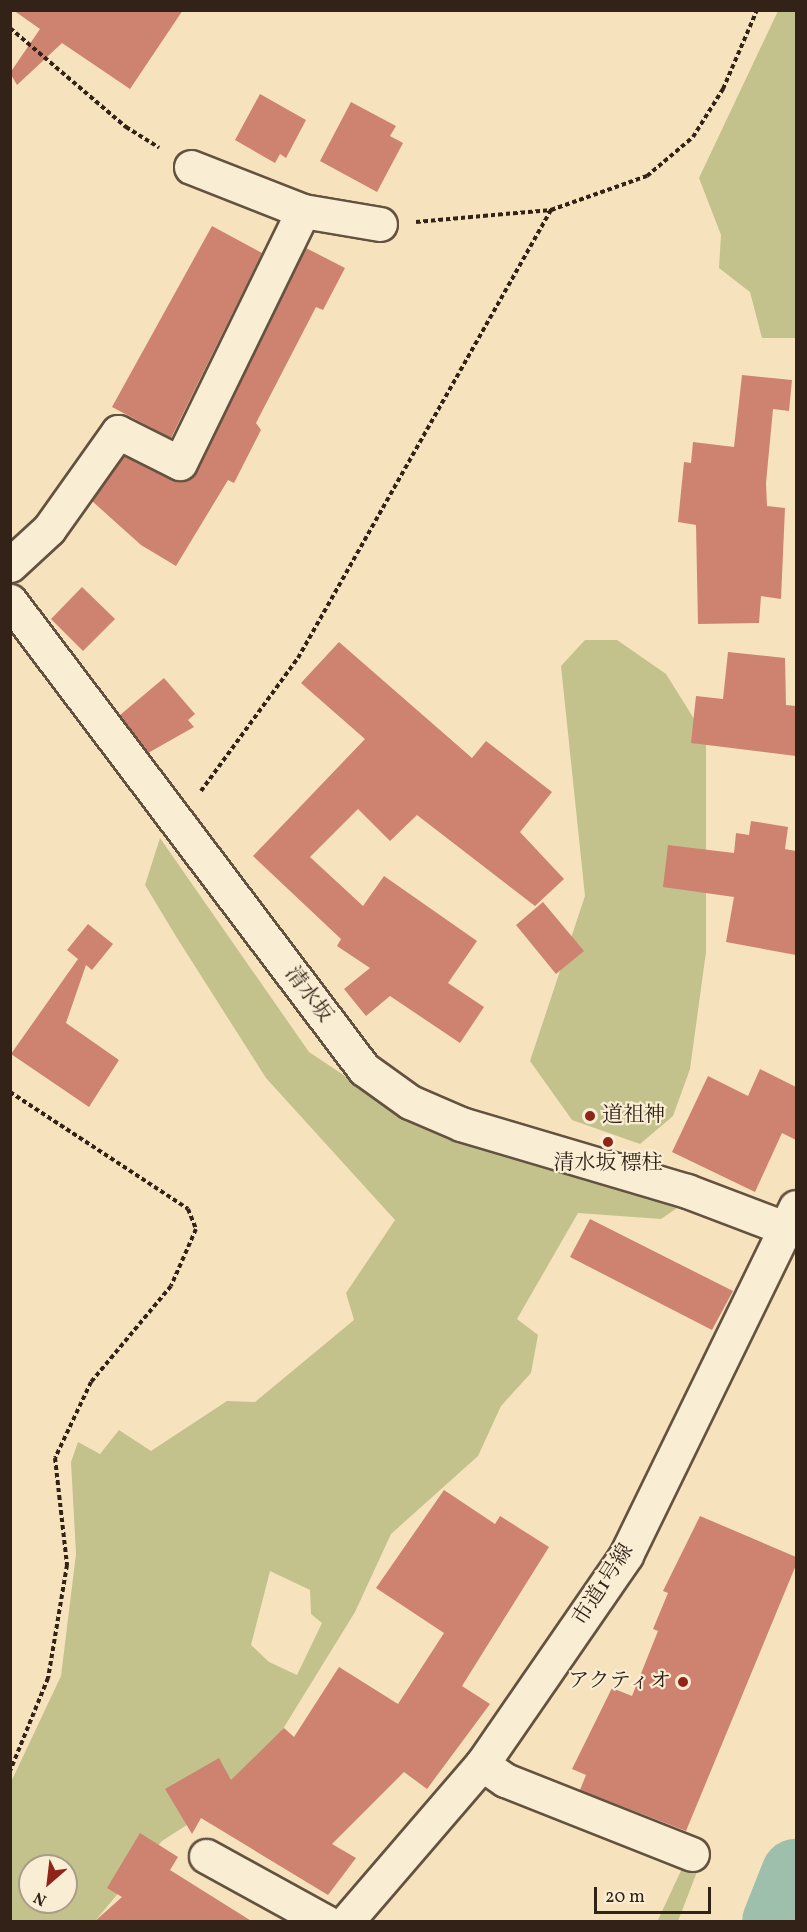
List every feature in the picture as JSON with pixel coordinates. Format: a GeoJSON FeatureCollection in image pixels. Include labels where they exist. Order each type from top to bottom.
{"type":"FeatureCollection","features":[{"type":"Feature","properties":{"kind":"street"},"geometry":{"type":"LineString","coordinates":[[191,167],[303,211],[380,224]]}},
{"type":"Feature","properties":{"kind":"street"},"geometry":{"type":"LineString","coordinates":[[10,565],[49,529],[118,432],[180,463],[303,211]]}},
{"type":"Feature","properties":{"kind":"street","name":"清水坂"},"geometry":{"type":"LineString","coordinates":[[10,601],[364,1069],[410,1102],[461,1124],[738,1210],[792,1218]]}},
{"type":"Feature","properties":{"kind":"street","name":"市道1号線"},"geometry":{"type":"LineString","coordinates":[[346,1922],[482,1764],[626,1555],[792,1218]]}},
{"type":"Feature","properties":{"kind":"street"},"geometry":{"type":"LineString","coordinates":[[482,1764],[505,1780],[692,1854]]}},
{"type":"Feature","properties":{"kind":"street"},"geometry":{"type":"LineString","coordinates":[[206,1856],[326,1922]]}},
{"type":"Feature","properties":{"kind":"path"},"geometry":{"type":"LineString","coordinates":[[380,224],[551,210],[647,176],[693,137],[723,89],[757,10]]}},
{"type":"Feature","properties":{"kind":"path"},"geometry":{"type":"LineString","coordinates":[[10,28],[12,34],[126,127],[191,167]]}},
{"type":"Feature","properties":{"kind":"path"},"geometry":{"type":"LineString","coordinates":[[175,818],[220,768],[298,658],[551,210]]}},
{"type":"Feature","properties":{"kind":"path"},"geometry":{"type":"LineString","coordinates":[[10,1092],[188,1209],[195,1229],[171,1286],[91,1382],[55,1458],[67,1565],[48,1678],[10,1772]]}},
{"type":"Feature","properties":{"kind":"shaded area"},"geometry":{"type":"Polygon","coordinates":[[[778,11],[796,11],[796,338],[762,338],[750,292],[719,268],[721,235],[699,178],[778,11]]]}},
{"type":"Feature","properties":{"kind":"shaded area"},"geometry":{"type":"Polygon","coordinates":[[[585,640],[617,640],[666,674],[706,738],[706,952],[690,1069],[673,1116],[640,1144],[572,1120],[530,1061],[585,896],[561,666],[585,640]]]}},
{"type":"Feature","properties":{"kind":"shaded area"},"geometry":{"type":"Polygon","coordinates":[[[160,838],[309,1052],[399,1112],[496,1153],[577,1170],[657,1196],[677,1208],[661,1219],[578,1213],[517,1319],[538,1335],[531,1373],[501,1406],[478,1456],[391,1534],[355,1612],[278,1737],[235,1794],[162,1841],[95,1921],[11,1922],[11,1782],[61,1676],[76,1554],[71,1462],[78,1442],[100,1454],[119,1430],[151,1451],[227,1401],[255,1402],[354,1320],[346,1293],[395,1220],[266,1078],[145,885],[160,838]],[[270,1571],[251,1645],[269,1662],[297,1675],[322,1623],[311,1614],[310,1590],[270,1571]]]}},
{"type":"Feature","properties":{"kind":"shaded area"},"geometry":{"type":"Polygon","coordinates":[[[686,1860],[700,1864],[678,1921],[657,1922],[686,1860]]]}},
{"type":"Feature","properties":{"kind":"building"},"geometry":{"type":"Polygon","coordinates":[[[13,10],[183,10],[130,89],[62,43],[17,85],[10,73],[40,29],[13,10]]]}},
{"type":"Feature","properties":{"kind":"building"},"geometry":{"type":"Polygon","coordinates":[[[260,94],[306,120],[286,158],[280,154],[275,163],[235,140],[260,94]]]}},
{"type":"Feature","properties":{"kind":"building"},"geometry":{"type":"Polygon","coordinates":[[[351,102],[396,126],[390,136],[403,143],[377,192],[320,161],[351,102]]]}},
{"type":"Feature","properties":{"kind":"building"},"geometry":{"type":"Polygon","coordinates":[[[212,226],[262,253],[171,438],[112,407],[212,226]]]}},
{"type":"Feature","properties":{"kind":"building"},"geometry":{"type":"Polygon","coordinates":[[[306,248],[345,268],[323,310],[316,307],[256,423],[261,430],[234,483],[228,480],[176,566],[141,545],[92,501],[124,456],[172,480],[182,482],[197,472],[306,248]]]}},
{"type":"Feature","properties":{"kind":"building"},"geometry":{"type":"Polygon","coordinates":[[[742,375],[792,380],[789,411],[773,409],[766,483],[767,506],[785,508],[781,599],[761,596],[759,623],[698,624],[696,525],[678,522],[684,462],[691,463],[693,442],[734,447],[742,375]]]}},
{"type":"Feature","properties":{"kind":"building"},"geometry":{"type":"Polygon","coordinates":[[[82,587],[115,619],[83,651],[51,619],[82,587]]]}},
{"type":"Feature","properties":{"kind":"building"},"geometry":{"type":"Polygon","coordinates":[[[339,642],[472,758],[486,741],[552,792],[520,832],[564,879],[535,906],[417,815],[390,841],[358,809],[310,857],[363,906],[384,876],[477,941],[448,983],[484,1007],[460,1043],[390,996],[366,1016],[344,989],[370,968],[337,946],[341,939],[253,856],[365,739],[301,683],[339,642]]]}},
{"type":"Feature","properties":{"kind":"building"},"geometry":{"type":"Polygon","coordinates":[[[728,652],[785,658],[786,705],[796,706],[796,756],[691,743],[696,696],[723,699],[728,652]]]}},
{"type":"Feature","properties":{"kind":"building"},"geometry":{"type":"Polygon","coordinates":[[[164,678],[195,714],[188,720],[194,727],[148,753],[120,715],[164,678]]]}},
{"type":"Feature","properties":{"kind":"building"},"geometry":{"type":"Polygon","coordinates":[[[751,821],[788,827],[785,849],[796,851],[796,955],[726,942],[734,897],[663,887],[668,845],[734,853],[736,833],[749,835],[751,821]]]}},
{"type":"Feature","properties":{"kind":"building"},"geometry":{"type":"Polygon","coordinates":[[[543,902],[584,951],[556,974],[516,925],[543,902]]]}},
{"type":"Feature","properties":{"kind":"building"},"geometry":{"type":"Polygon","coordinates":[[[88,924],[113,944],[92,970],[86,965],[66,1023],[119,1060],[89,1107],[11,1054],[78,959],[67,950],[88,924]]]}},
{"type":"Feature","properties":{"kind":"building"},"geometry":{"type":"Polygon","coordinates":[[[760,1069],[796,1087],[796,1140],[782,1133],[755,1192],[672,1152],[708,1076],[748,1096],[760,1069]]]}},
{"type":"Feature","properties":{"kind":"building"},"geometry":{"type":"Polygon","coordinates":[[[590,1219],[733,1291],[712,1330],[570,1257],[590,1219]]]}},
{"type":"Feature","properties":{"kind":"building"},"geometry":{"type":"Polygon","coordinates":[[[444,1490],[495,1524],[500,1516],[549,1547],[462,1686],[490,1704],[427,1789],[404,1772],[332,1844],[356,1858],[328,1895],[201,1818],[192,1834],[165,1789],[219,1758],[231,1780],[284,1728],[294,1737],[339,1667],[398,1704],[444,1633],[376,1588],[444,1490]]]}},
{"type":"Feature","properties":{"kind":"building"},"geometry":{"type":"Polygon","coordinates":[[[700,1516],[796,1557],[796,1565],[686,1831],[580,1790],[586,1775],[572,1769],[612,1688],[632,1696],[658,1631],[653,1629],[668,1593],[663,1591],[700,1516]]]}},
{"type":"Feature","properties":{"kind":"building"},"geometry":{"type":"Polygon","coordinates":[[[140,1833],[178,1857],[170,1870],[253,1922],[94,1922],[122,1897],[107,1888],[140,1833]]]}},
{"type":"Feature","properties":{"kind":"waterway"},"geometry":{"type":"LineString","coordinates":[[777,1922],[796,1874]]}},
{"type":"Feature","properties":{"kind":"place","name":"道祖神"},"geometry":{"type":"Point","coordinates":[590,1116]}},
{"type":"Feature","properties":{"kind":"place","name":"清水坂 標柱"},"geometry":{"type":"Point","coordinates":[608,1142]}},
{"type":"Feature","properties":{"kind":"place","name":"アクティオ"},"geometry":{"type":"Point","coordinates":[683,1682]}}]}
